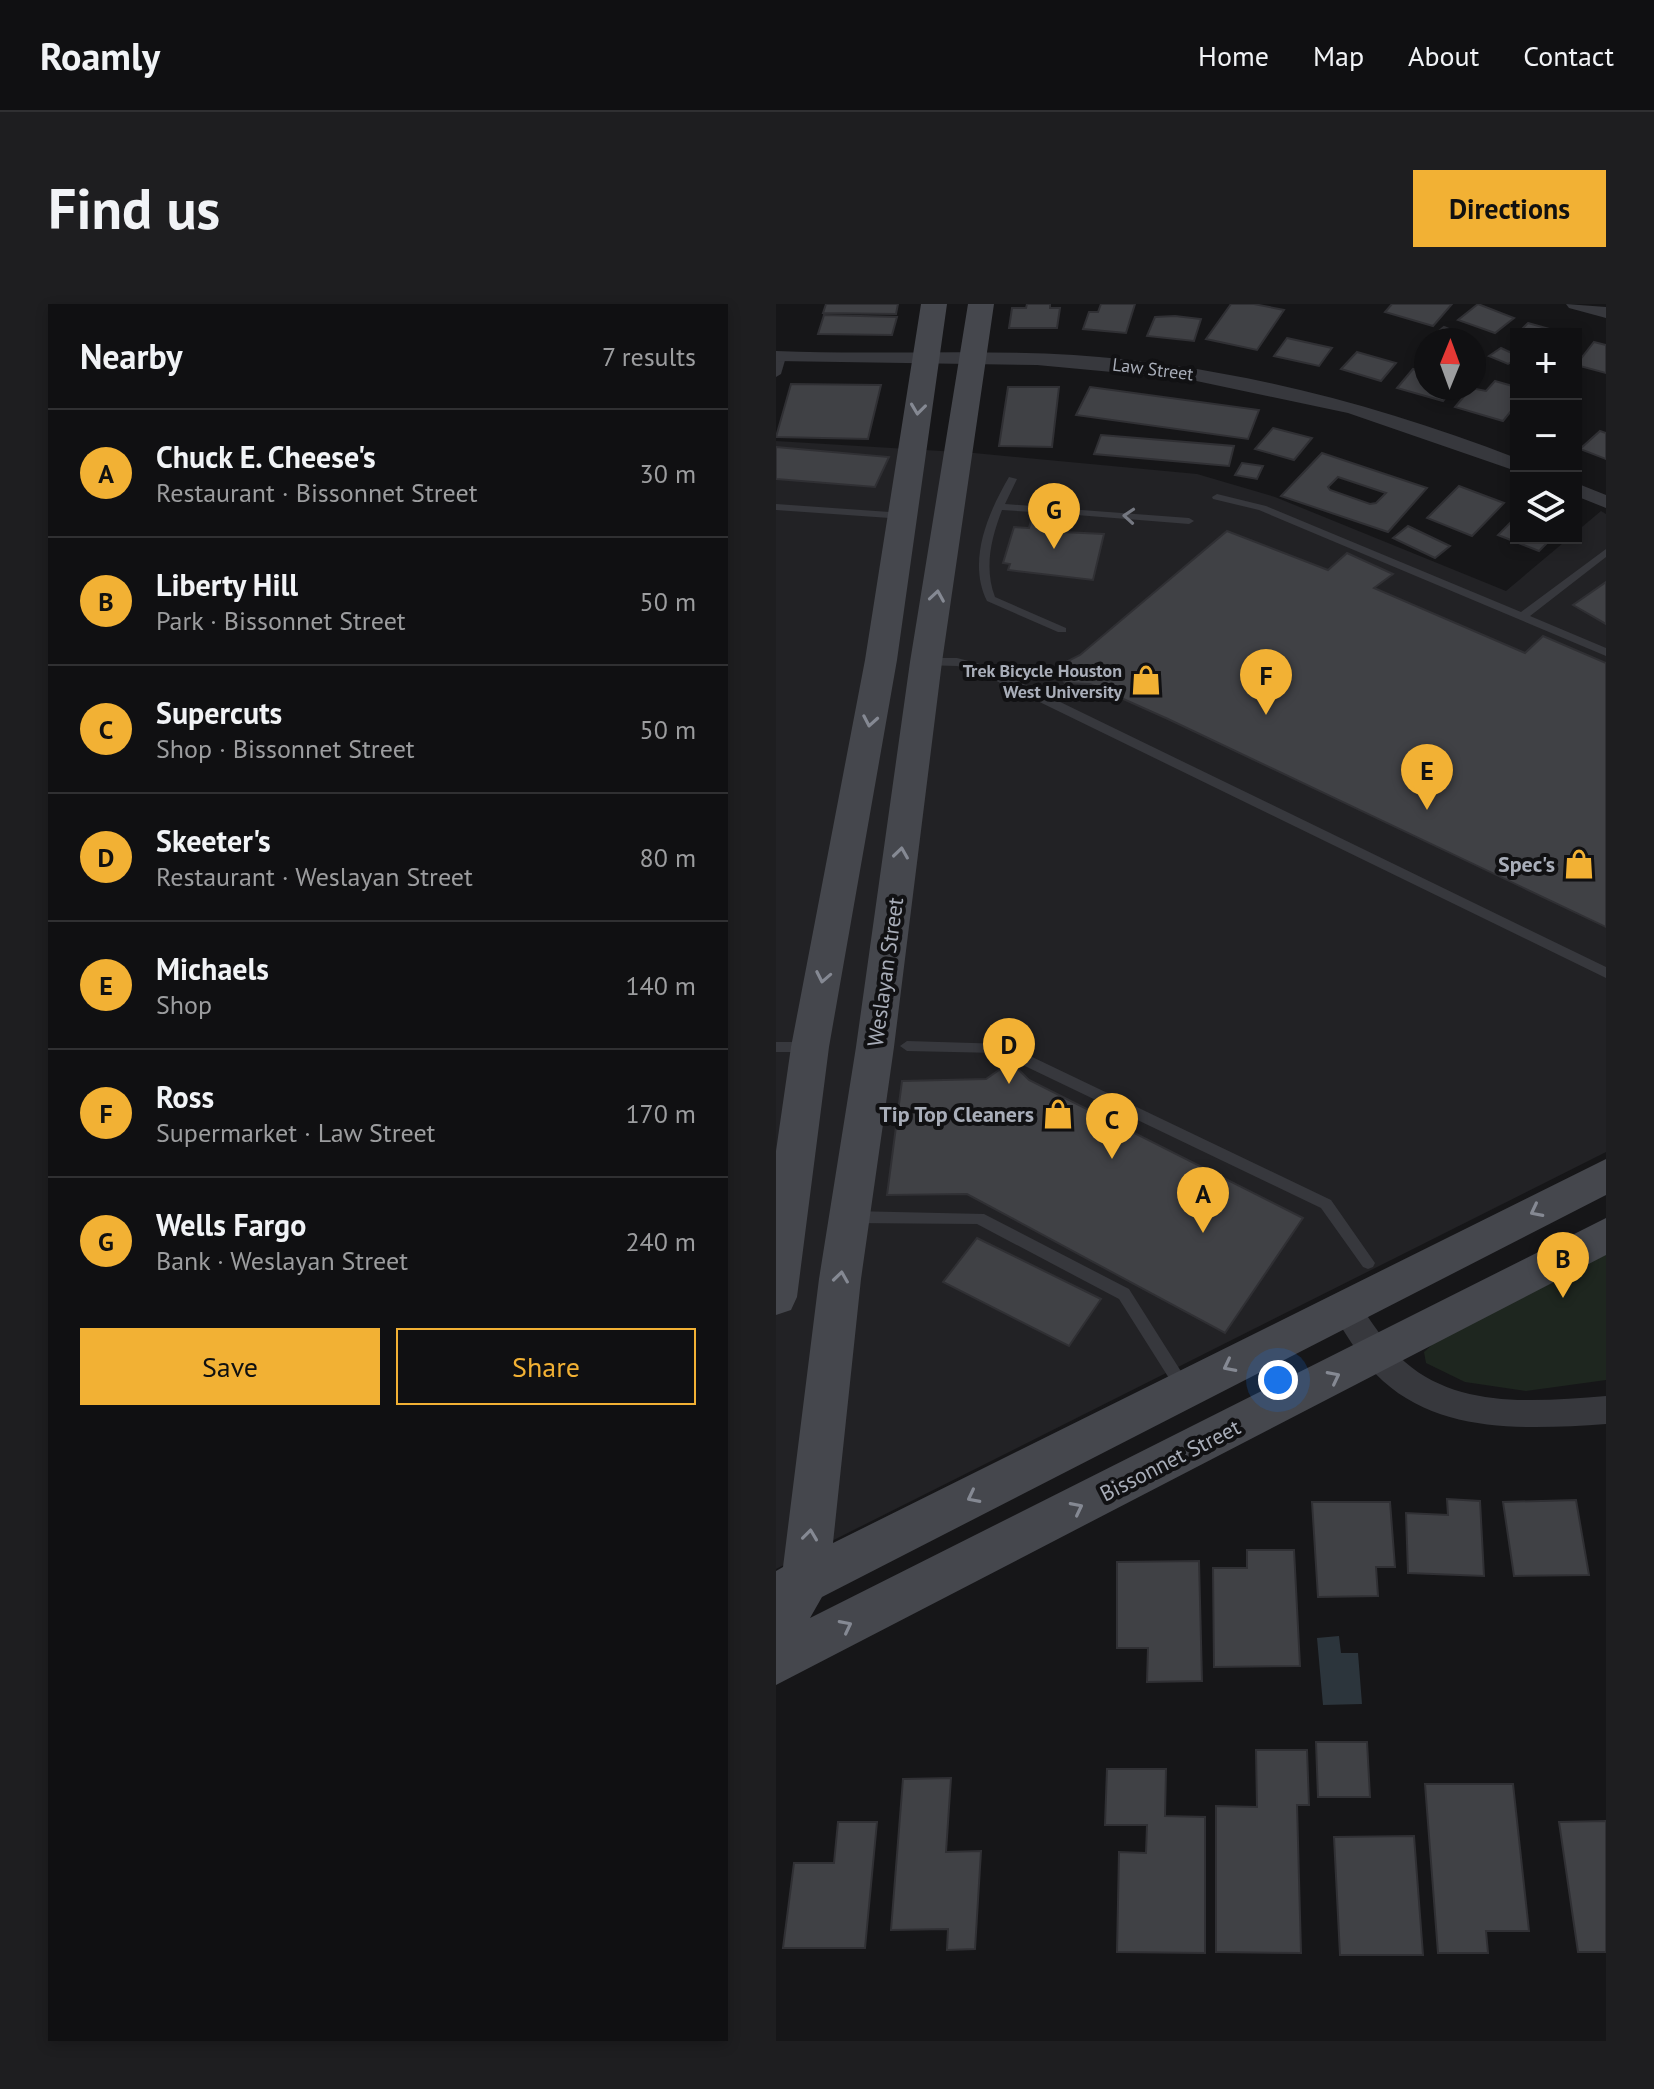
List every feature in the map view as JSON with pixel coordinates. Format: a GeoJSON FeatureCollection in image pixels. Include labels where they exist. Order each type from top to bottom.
{"type":"FeatureCollection","features":[{"type":"Feature","properties":{"kind":"main road"},"geometry":{"type":"LineString","coordinates":[[776,1297],[793,1047],[881,660],[934,304]]}},
{"type":"Feature","properties":{"kind":"main road","name":"Weslayan Street"},"geometry":{"type":"LineString","coordinates":[[776,1633],[790,1588],[850,1217],[891,1047],[926,662],[981,304]]}},
{"type":"Feature","properties":{"kind":"main road"},"geometry":{"type":"LineString","coordinates":[[881,660],[926,662]]}},
{"type":"Feature","properties":{"kind":"main road"},"geometry":{"type":"LineString","coordinates":[[793,1047],[891,1047]]}},
{"type":"Feature","properties":{"kind":"main road"},"geometry":{"type":"LineString","coordinates":[[790,1588],[1606,1176]]}},
{"type":"Feature","properties":{"kind":"main road","name":"Bissonnet Street"},"geometry":{"type":"LineString","coordinates":[[776,1661],[1606,1235]]}},
{"type":"Feature","properties":{"kind":"street"},"geometry":{"type":"LineString","coordinates":[[1575,304],[1606,313]]}},
{"type":"Feature","properties":{"kind":"street","name":"Law Street"},"geometry":{"type":"LineString","coordinates":[[778,362],[924,358],[1075,361],[1212,376],[1317,399],[1415,427],[1510,463]]}},
{"type":"Feature","properties":{"kind":"street"},"geometry":{"type":"LineString","coordinates":[[1582,492],[1606,502]]}},
{"type":"Feature","properties":{"kind":"street"},"geometry":{"type":"LineString","coordinates":[[1345,1308],[1395,1372],[1443,1401],[1521,1416],[1606,1410]]}},
{"type":"Feature","properties":{"kind":"lane"},"geometry":{"type":"LineString","coordinates":[[1012,479],[998,507],[985,554],[985,590],[991,599],[1062,630]]}},
{"type":"Feature","properties":{"kind":"lane"},"geometry":{"type":"LineString","coordinates":[[1217,497],[1262,508],[1606,652]]}},
{"type":"Feature","properties":{"kind":"lane"},"geometry":{"type":"LineString","coordinates":[[776,507],[904,516]]}},
{"type":"Feature","properties":{"kind":"lane"},"geometry":{"type":"LineString","coordinates":[[998,507],[1033,509]]}},
{"type":"Feature","properties":{"kind":"lane"},"geometry":{"type":"LineString","coordinates":[[1068,512],[1189,521]]}},
{"type":"Feature","properties":{"kind":"lane"},"geometry":{"type":"LineString","coordinates":[[1522,617],[1606,552]]}},
{"type":"Feature","properties":{"kind":"lane"},"geometry":{"type":"LineString","coordinates":[[926,662],[957,662],[980,668],[1606,973]]}},
{"type":"Feature","properties":{"kind":"lane"},"geometry":{"type":"LineString","coordinates":[[891,1047],[1000,1048],[1326,1204],[1368,1263]]}},
{"type":"Feature","properties":{"kind":"lane"},"geometry":{"type":"LineString","coordinates":[[850,1217],[979,1218],[1124,1294],[1184,1389]]}},
{"type":"Feature","properties":{"kind":"shaded area"},"geometry":{"type":"Polygon","coordinates":[[[776,441],[974,453],[1197,474],[1275,497],[1506,591],[1562,544],[1582,544],[1582,527],[1601,511],[1606,514],[1606,1152],[776,1569],[776,441]]]}},
{"type":"Feature","properties":{"kind":"shaded area"},"geometry":{"type":"Polygon","coordinates":[[[1606,1253],[1606,1380],[1526,1391],[1465,1382],[1426,1363],[1424,1352],[1434,1343],[1606,1253]]]}},
{"type":"Feature","properties":{"kind":"shaded area"},"geometry":{"type":"Polygon","coordinates":[[[1339,1636],[1341,1653],[1358,1653],[1362,1704],[1323,1705],[1317,1638],[1339,1636]]]}},
{"type":"Feature","properties":{"kind":"building"},"geometry":{"type":"Polygon","coordinates":[[[826,304],[898,304],[896,314],[823,313],[826,304]]]}},
{"type":"Feature","properties":{"kind":"building"},"geometry":{"type":"Polygon","coordinates":[[[1027,304],[1050,304],[1050,308],[1060,308],[1057,328],[1009,328],[1012,308],[1026,308],[1027,304]]]}},
{"type":"Feature","properties":{"kind":"building"},"geometry":{"type":"Polygon","coordinates":[[[1101,304],[1135,304],[1126,333],[1083,329],[1089,312],[1098,312],[1101,304]]]}},
{"type":"Feature","properties":{"kind":"building"},"geometry":{"type":"Polygon","coordinates":[[[1231,304],[1254,304],[1284,310],[1257,350],[1206,339],[1231,304]]]}},
{"type":"Feature","properties":{"kind":"building"},"geometry":{"type":"Polygon","coordinates":[[[1392,304],[1452,304],[1433,326],[1385,312],[1392,304]]]}},
{"type":"Feature","properties":{"kind":"building"},"geometry":{"type":"Polygon","coordinates":[[[1478,304],[1514,318],[1495,333],[1458,320],[1478,304]]]}},
{"type":"Feature","properties":{"kind":"building"},"geometry":{"type":"Polygon","coordinates":[[[824,315],[897,317],[892,335],[818,334],[824,315]]]}},
{"type":"Feature","properties":{"kind":"building"},"geometry":{"type":"Polygon","coordinates":[[[1155,317],[1201,319],[1194,341],[1147,336],[1155,317]]]}},
{"type":"Feature","properties":{"kind":"building"},"geometry":{"type":"Polygon","coordinates":[[[1528,323],[1546,328],[1523,328],[1528,323]]]}},
{"type":"Feature","properties":{"kind":"building"},"geometry":{"type":"Polygon","coordinates":[[[1287,338],[1332,348],[1319,366],[1274,356],[1287,338]]]}},
{"type":"Feature","properties":{"kind":"building"},"geometry":{"type":"Polygon","coordinates":[[[1594,342],[1606,345],[1606,373],[1582,367],[1582,357],[1594,342]]]}},
{"type":"Feature","properties":{"kind":"building"},"geometry":{"type":"Polygon","coordinates":[[[1501,348],[1510,352],[1510,363],[1508,364],[1489,356],[1501,348]]]}},
{"type":"Feature","properties":{"kind":"building"},"geometry":{"type":"Polygon","coordinates":[[[1357,352],[1396,363],[1381,381],[1341,369],[1357,352]]]}},
{"type":"Feature","properties":{"kind":"building"},"geometry":{"type":"Polygon","coordinates":[[[1413,369],[1414,369],[1414,393],[1397,388],[1413,369]]]}},
{"type":"Feature","properties":{"kind":"building"},"geometry":{"type":"Polygon","coordinates":[[[1495,381],[1510,385],[1510,412],[1503,421],[1455,407],[1461,400],[1486,400],[1486,391],[1495,381]]]}},
{"type":"Feature","properties":{"kind":"building"},"geometry":{"type":"Polygon","coordinates":[[[791,384],[881,385],[868,439],[776,437],[791,384]]]}},
{"type":"Feature","properties":{"kind":"building"},"geometry":{"type":"Polygon","coordinates":[[[1008,387],[1059,387],[1052,447],[999,446],[1008,387]]]}},
{"type":"Feature","properties":{"kind":"building"},"geometry":{"type":"Polygon","coordinates":[[[1090,387],[1259,410],[1248,439],[1076,415],[1090,387]]]}},
{"type":"Feature","properties":{"kind":"building"},"geometry":{"type":"Polygon","coordinates":[[[1273,428],[1312,438],[1294,460],[1255,449],[1273,428]]]}},
{"type":"Feature","properties":{"kind":"building"},"geometry":{"type":"Polygon","coordinates":[[[1600,431],[1606,433],[1606,459],[1582,447],[1600,431]]]}},
{"type":"Feature","properties":{"kind":"building"},"geometry":{"type":"Polygon","coordinates":[[[1101,435],[1234,446],[1229,466],[1094,454],[1101,435]]]}},
{"type":"Feature","properties":{"kind":"building"},"geometry":{"type":"Polygon","coordinates":[[[776,447],[889,457],[875,487],[776,479],[776,447]]]}},
{"type":"Feature","properties":{"kind":"building"},"geometry":{"type":"Polygon","coordinates":[[[1322,453],[1427,488],[1388,532],[1281,496],[1322,453]],[[1338,477],[1328,487],[1370,504],[1376,503],[1386,493],[1338,477]]]}},
{"type":"Feature","properties":{"kind":"building"},"geometry":{"type":"Polygon","coordinates":[[[1242,463],[1263,466],[1257,479],[1235,475],[1242,463]]]}},
{"type":"Feature","properties":{"kind":"building"},"geometry":{"type":"Polygon","coordinates":[[[1459,486],[1504,503],[1472,536],[1427,518],[1459,486]]]}},
{"type":"Feature","properties":{"kind":"building"},"geometry":{"type":"Polygon","coordinates":[[[1039,491],[1073,494],[1063,532],[1104,534],[1093,580],[1008,570],[1010,564],[1003,563],[1014,527],[1029,528],[1039,491]]]}},
{"type":"Feature","properties":{"kind":"building"},"geometry":{"type":"Polygon","coordinates":[[[1510,523],[1510,540],[1498,535],[1510,523]]]}},
{"type":"Feature","properties":{"kind":"building"},"geometry":{"type":"Polygon","coordinates":[[[1408,526],[1450,546],[1435,558],[1393,538],[1408,526]]]}},
{"type":"Feature","properties":{"kind":"building"},"geometry":{"type":"Polygon","coordinates":[[[1227,531],[1328,570],[1347,553],[1393,574],[1374,588],[1525,653],[1543,636],[1606,663],[1606,927],[1168,719],[1090,684],[1065,683],[1060,665],[1080,655],[1227,531]]]}},
{"type":"Feature","properties":{"kind":"building"},"geometry":{"type":"Polygon","coordinates":[[[1521,544],[1546,544],[1539,551],[1521,544]]]}},
{"type":"Feature","properties":{"kind":"building"},"geometry":{"type":"Polygon","coordinates":[[[1606,582],[1606,624],[1573,605],[1606,582]]]}},
{"type":"Feature","properties":{"kind":"building"},"geometry":{"type":"Polygon","coordinates":[[[1002,1068],[1017,1068],[1029,1080],[1303,1218],[1225,1333],[967,1194],[887,1195],[902,1081],[986,1079],[1002,1068]]]}},
{"type":"Feature","properties":{"kind":"building"},"geometry":{"type":"Polygon","coordinates":[[[977,1238],[1101,1299],[1069,1346],[943,1282],[977,1238]]]}},
{"type":"Feature","properties":{"kind":"building"},"geometry":{"type":"Polygon","coordinates":[[[1447,1499],[1480,1501],[1484,1576],[1408,1573],[1406,1513],[1448,1515],[1447,1499]]]}},
{"type":"Feature","properties":{"kind":"building"},"geometry":{"type":"Polygon","coordinates":[[[1576,1500],[1589,1575],[1514,1576],[1503,1502],[1576,1500]]]}},
{"type":"Feature","properties":{"kind":"building"},"geometry":{"type":"Polygon","coordinates":[[[1312,1502],[1390,1502],[1395,1567],[1376,1567],[1378,1596],[1318,1597],[1312,1502]]]}},
{"type":"Feature","properties":{"kind":"building"},"geometry":{"type":"Polygon","coordinates":[[[1247,1550],[1294,1550],[1300,1666],[1214,1667],[1213,1568],[1247,1568],[1247,1550]]]}},
{"type":"Feature","properties":{"kind":"building"},"geometry":{"type":"Polygon","coordinates":[[[1199,1561],[1202,1681],[1147,1682],[1148,1648],[1117,1648],[1117,1562],[1199,1561]]]}},
{"type":"Feature","properties":{"kind":"building"},"geometry":{"type":"Polygon","coordinates":[[[1316,1742],[1367,1742],[1370,1797],[1318,1797],[1316,1742]]]}},
{"type":"Feature","properties":{"kind":"building"},"geometry":{"type":"Polygon","coordinates":[[[1256,1750],[1307,1750],[1309,1805],[1297,1805],[1301,1953],[1216,1952],[1216,1806],[1257,1807],[1256,1750]]]}},
{"type":"Feature","properties":{"kind":"building"},"geometry":{"type":"Polygon","coordinates":[[[1107,1769],[1166,1769],[1165,1816],[1205,1817],[1205,1953],[1117,1952],[1119,1852],[1146,1853],[1147,1825],[1105,1825],[1107,1769]]]}},
{"type":"Feature","properties":{"kind":"building"},"geometry":{"type":"Polygon","coordinates":[[[951,1778],[946,1852],[981,1851],[975,1949],[947,1950],[948,1929],[891,1930],[903,1779],[951,1778]]]}},
{"type":"Feature","properties":{"kind":"building"},"geometry":{"type":"Polygon","coordinates":[[[1425,1784],[1513,1784],[1529,1931],[1486,1931],[1488,1953],[1438,1953],[1425,1784]]]}},
{"type":"Feature","properties":{"kind":"building"},"geometry":{"type":"Polygon","coordinates":[[[1606,1821],[1606,1952],[1578,1952],[1559,1822],[1606,1821]]]}},
{"type":"Feature","properties":{"kind":"building"},"geometry":{"type":"Polygon","coordinates":[[[838,1822],[877,1822],[865,1948],[783,1948],[794,1863],[834,1863],[838,1822]]]}},
{"type":"Feature","properties":{"kind":"building"},"geometry":{"type":"Polygon","coordinates":[[[1414,1836],[1423,1955],[1340,1955],[1334,1837],[1414,1836]]]}},
{"type":"Feature","properties":{"kind":"place","name":"Wells Fargo"},"geometry":{"type":"Point","coordinates":[1054,549]}},
{"type":"Feature","properties":{"kind":"place","name":"Trek Bicycle Houston West University"},"geometry":{"type":"Point","coordinates":[1146,680]}},
{"type":"Feature","properties":{"kind":"place","name":"Ross"},"geometry":{"type":"Point","coordinates":[1266,715]}},
{"type":"Feature","properties":{"kind":"place","name":"Michaels"},"geometry":{"type":"Point","coordinates":[1427,810]}},
{"type":"Feature","properties":{"kind":"place","name":"Spec's"},"geometry":{"type":"Point","coordinates":[1579,864]}},
{"type":"Feature","properties":{"kind":"place","name":"Skeeter's"},"geometry":{"type":"Point","coordinates":[1009,1084]}},
{"type":"Feature","properties":{"kind":"place","name":"Tip Top Cleaners"},"geometry":{"type":"Point","coordinates":[1058,1114]}},
{"type":"Feature","properties":{"kind":"place","name":"Supercuts"},"geometry":{"type":"Point","coordinates":[1112,1159]}},
{"type":"Feature","properties":{"kind":"place","name":"Chuck E. Cheese's"},"geometry":{"type":"Point","coordinates":[1203,1233]}},
{"type":"Feature","properties":{"kind":"place","name":"Liberty Hill"},"geometry":{"type":"Point","coordinates":[1563,1298]}}]}
